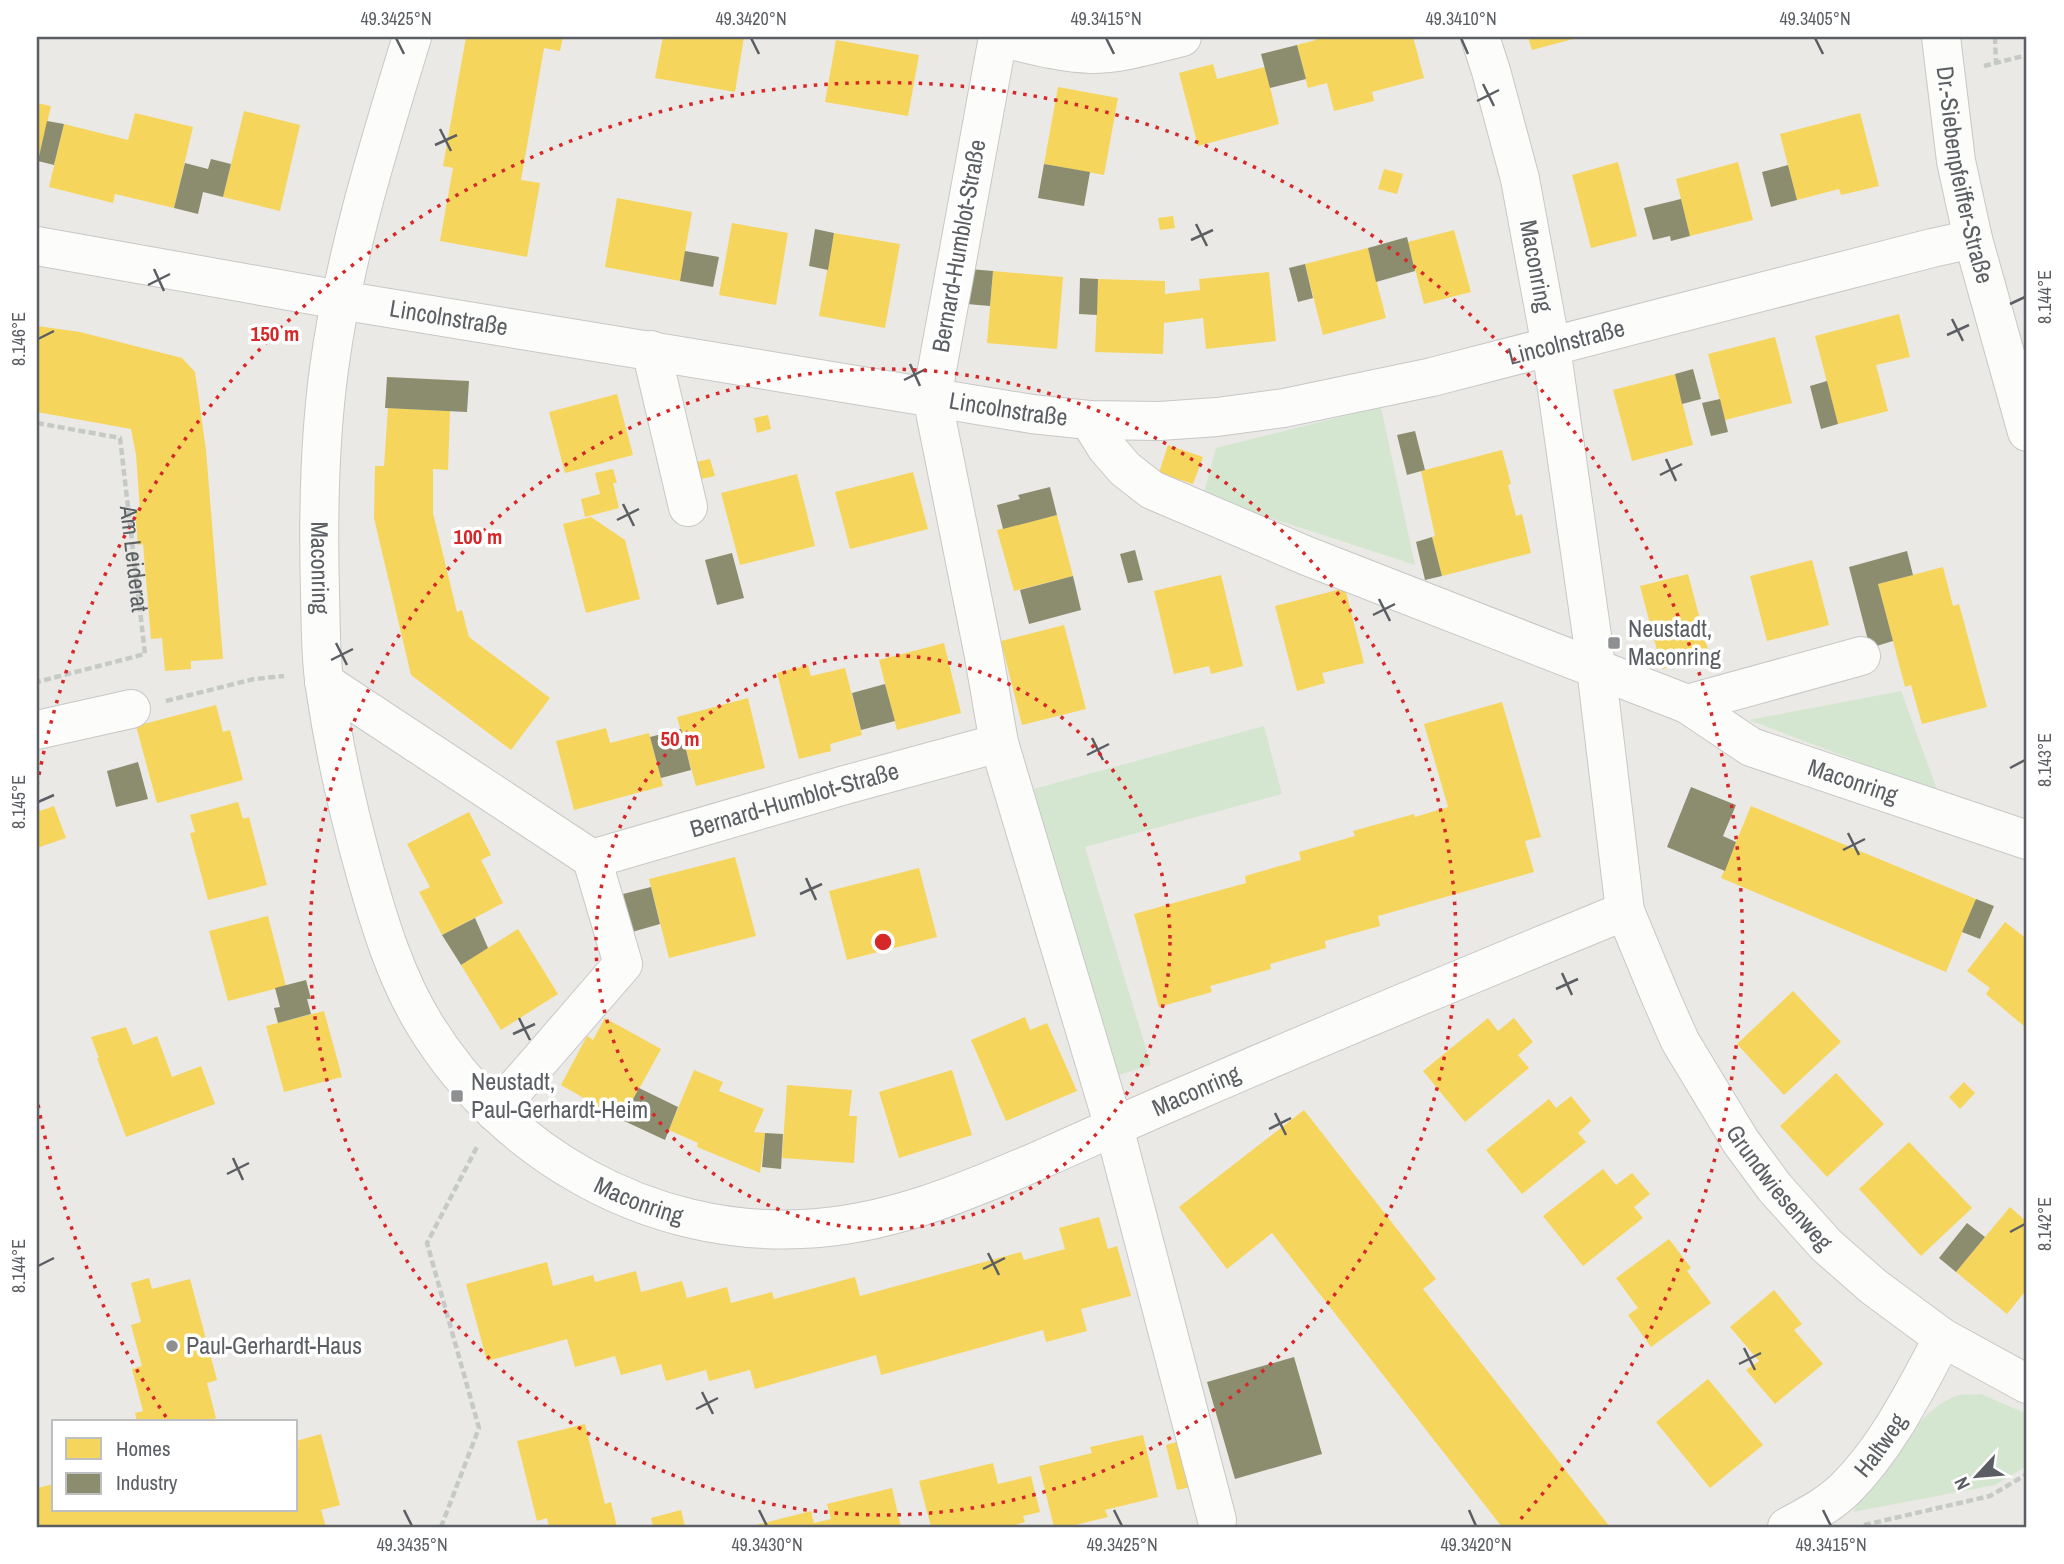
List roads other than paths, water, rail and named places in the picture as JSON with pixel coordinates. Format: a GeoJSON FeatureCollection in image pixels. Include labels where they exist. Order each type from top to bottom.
{"type":"FeatureCollection","features":[{"type":"Feature","properties":{"kind":"street","name":"Maconring"},"geometry":{"type":"LineString","coordinates":[[412,37],[374,162],[340,300],[328,382],[318,522],[324,682],[355,836],[376,911],[396,970],[422,1022],[453,1066],[495,1112],[563,1165],[592,1183],[634,1202],[693,1220],[746,1228],[800,1230],[853,1224],[919,1208],[982,1185],[1326,1035],[1625,911],[1551,347],[1520,178],[1480,37]]}},
{"type":"Feature","properties":{"kind":"street","name":"Bernard-Humblot-Straße"},"geometry":{"type":"LineString","coordinates":[[1182,37],[1126,51],[1093,54],[1066,52],[998,37],[932,397],[999,743],[1114,1126],[1217,1520]]}},
{"type":"Feature","properties":{"kind":"street","name":"Dr.-Siebenpfeiffer-Straße"},"geometry":{"type":"LineString","coordinates":[[1941,37],[1956,161],[1973,239],[2027,432]]}},
{"type":"Feature","properties":{"kind":"street","name":"Lincolnstraße"},"geometry":{"type":"LineString","coordinates":[[37,246],[340,300],[1032,414],[1089,420],[1160,421],[1284,408],[1432,377],[1973,239]]}},
{"type":"Feature","properties":{"kind":"street"},"geometry":{"type":"LineString","coordinates":[[650,350],[688,507]]}},
{"type":"Feature","properties":{"kind":"street"},"geometry":{"type":"LineString","coordinates":[[1089,420],[1106,447],[1125,469],[1152,490],[1307,556],[1595,667]]}},
{"type":"Feature","properties":{"kind":"street"},"geometry":{"type":"LineString","coordinates":[[1687,704],[1861,656]]}},
{"type":"Feature","properties":{"kind":"street","name":"Maconring"},"geometry":{"type":"LineString","coordinates":[[1595,667],[1687,704],[1751,747],[2027,840]]}},
{"type":"Feature","properties":{"kind":"street"},"geometry":{"type":"LineString","coordinates":[[324,682],[592,859],[623,964],[495,1112]]}},
{"type":"Feature","properties":{"kind":"street"},"geometry":{"type":"LineString","coordinates":[[37,730],[131,709]]}},
{"type":"Feature","properties":{"kind":"street","name":"Bernard-Humblot-Straße"},"geometry":{"type":"LineString","coordinates":[[592,859],[999,743]]}},
{"type":"Feature","properties":{"kind":"street","name":"Grundwiesenweg"},"geometry":{"type":"LineString","coordinates":[[1625,911],[1680,1041],[1707,1090],[1761,1170],[1826,1245],[1874,1287],[1943,1338],[2027,1384]]}},
{"type":"Feature","properties":{"kind":"street","name":"Haltweg"},"geometry":{"type":"LineString","coordinates":[[1787,1527],[1819,1509],[1845,1489],[1870,1460],[1899,1419],[1943,1338]]}},
{"type":"Feature","properties":{"kind":"place","name":"Neustadt, Maconring"},"geometry":{"type":"Point","coordinates":[1614,643]}},
{"type":"Feature","properties":{"kind":"place","name":"Neustadt, Paul-Gerhardt-Heim"},"geometry":{"type":"Point","coordinates":[457,1096]}},
{"type":"Feature","properties":{"kind":"place","name":"Paul-Gerhardt-Haus"},"geometry":{"type":"Point","coordinates":[172,1346]}}]}
